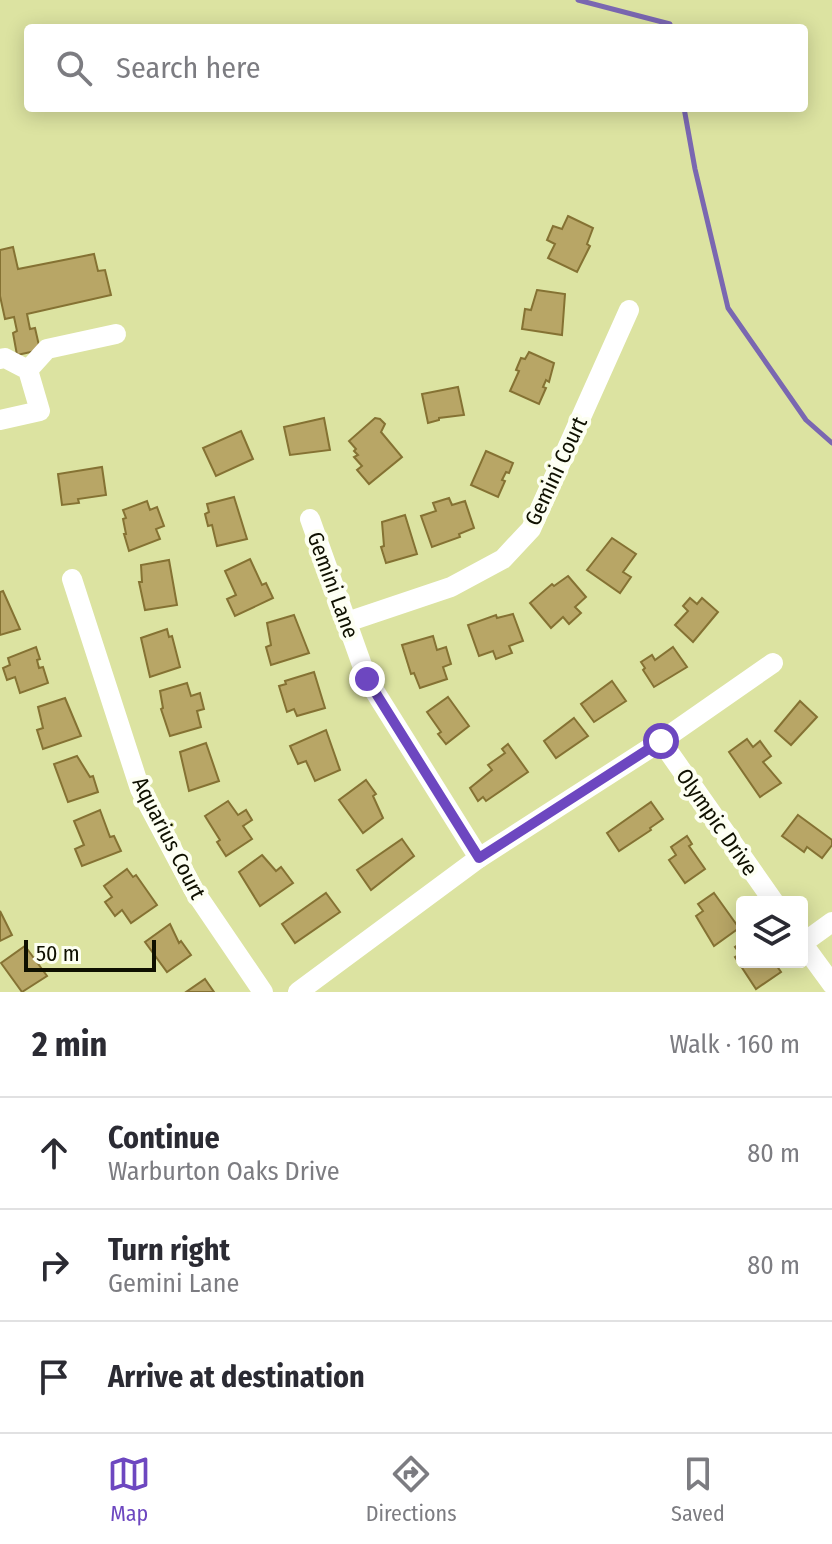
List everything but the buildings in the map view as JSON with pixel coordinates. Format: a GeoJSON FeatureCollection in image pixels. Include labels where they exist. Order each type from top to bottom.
{"type":"FeatureCollection","features":[{"type":"Feature","properties":{"kind":"street","name":"Gemini Court"},"geometry":{"type":"LineString","coordinates":[[347,622],[451,587],[503,559],[531,529],[629,310]]}},
{"type":"Feature","properties":{"kind":"street"},"geometry":{"type":"LineString","coordinates":[[28,370],[47,349],[116,334]]}},
{"type":"Feature","properties":{"kind":"street"},"geometry":{"type":"LineString","coordinates":[[0,359],[5,358],[28,370],[40,411],[0,420]]}},
{"type":"Feature","properties":{"kind":"street","name":"Gemini Lane"},"geometry":{"type":"LineString","coordinates":[[310,519],[367,679],[479,858]]}},
{"type":"Feature","properties":{"kind":"street","name":"Aquarius Court"},"geometry":{"type":"LineString","coordinates":[[72,579],[140,789],[195,892],[263,992]]}},
{"type":"Feature","properties":{"kind":"street"},"geometry":{"type":"LineString","coordinates":[[298,992],[479,858],[661,741],[773,663]]}},
{"type":"Feature","properties":{"kind":"street","name":"Olympic Drive"},"geometry":{"type":"LineString","coordinates":[[661,741],[770,896]]}},
{"type":"Feature","properties":{"kind":"street"},"geometry":{"type":"LineString","coordinates":[[808,939],[832,922]]}},
{"type":"Feature","properties":{"kind":"street"},"geometry":{"type":"LineString","coordinates":[[808,951],[832,984]]}},
{"type":"Feature","properties":{"kind":"waterway"},"geometry":{"type":"LineString","coordinates":[[578,0],[670,24]]}},
{"type":"Feature","properties":{"kind":"waterway"},"geometry":{"type":"LineString","coordinates":[[685,112],[728,308],[806,420],[832,443]]}},
{"type":"Feature","properties":{"kind":"route"},"geometry":{"type":"LineString","coordinates":[[367,679],[479,858],[661,741]]}}]}
